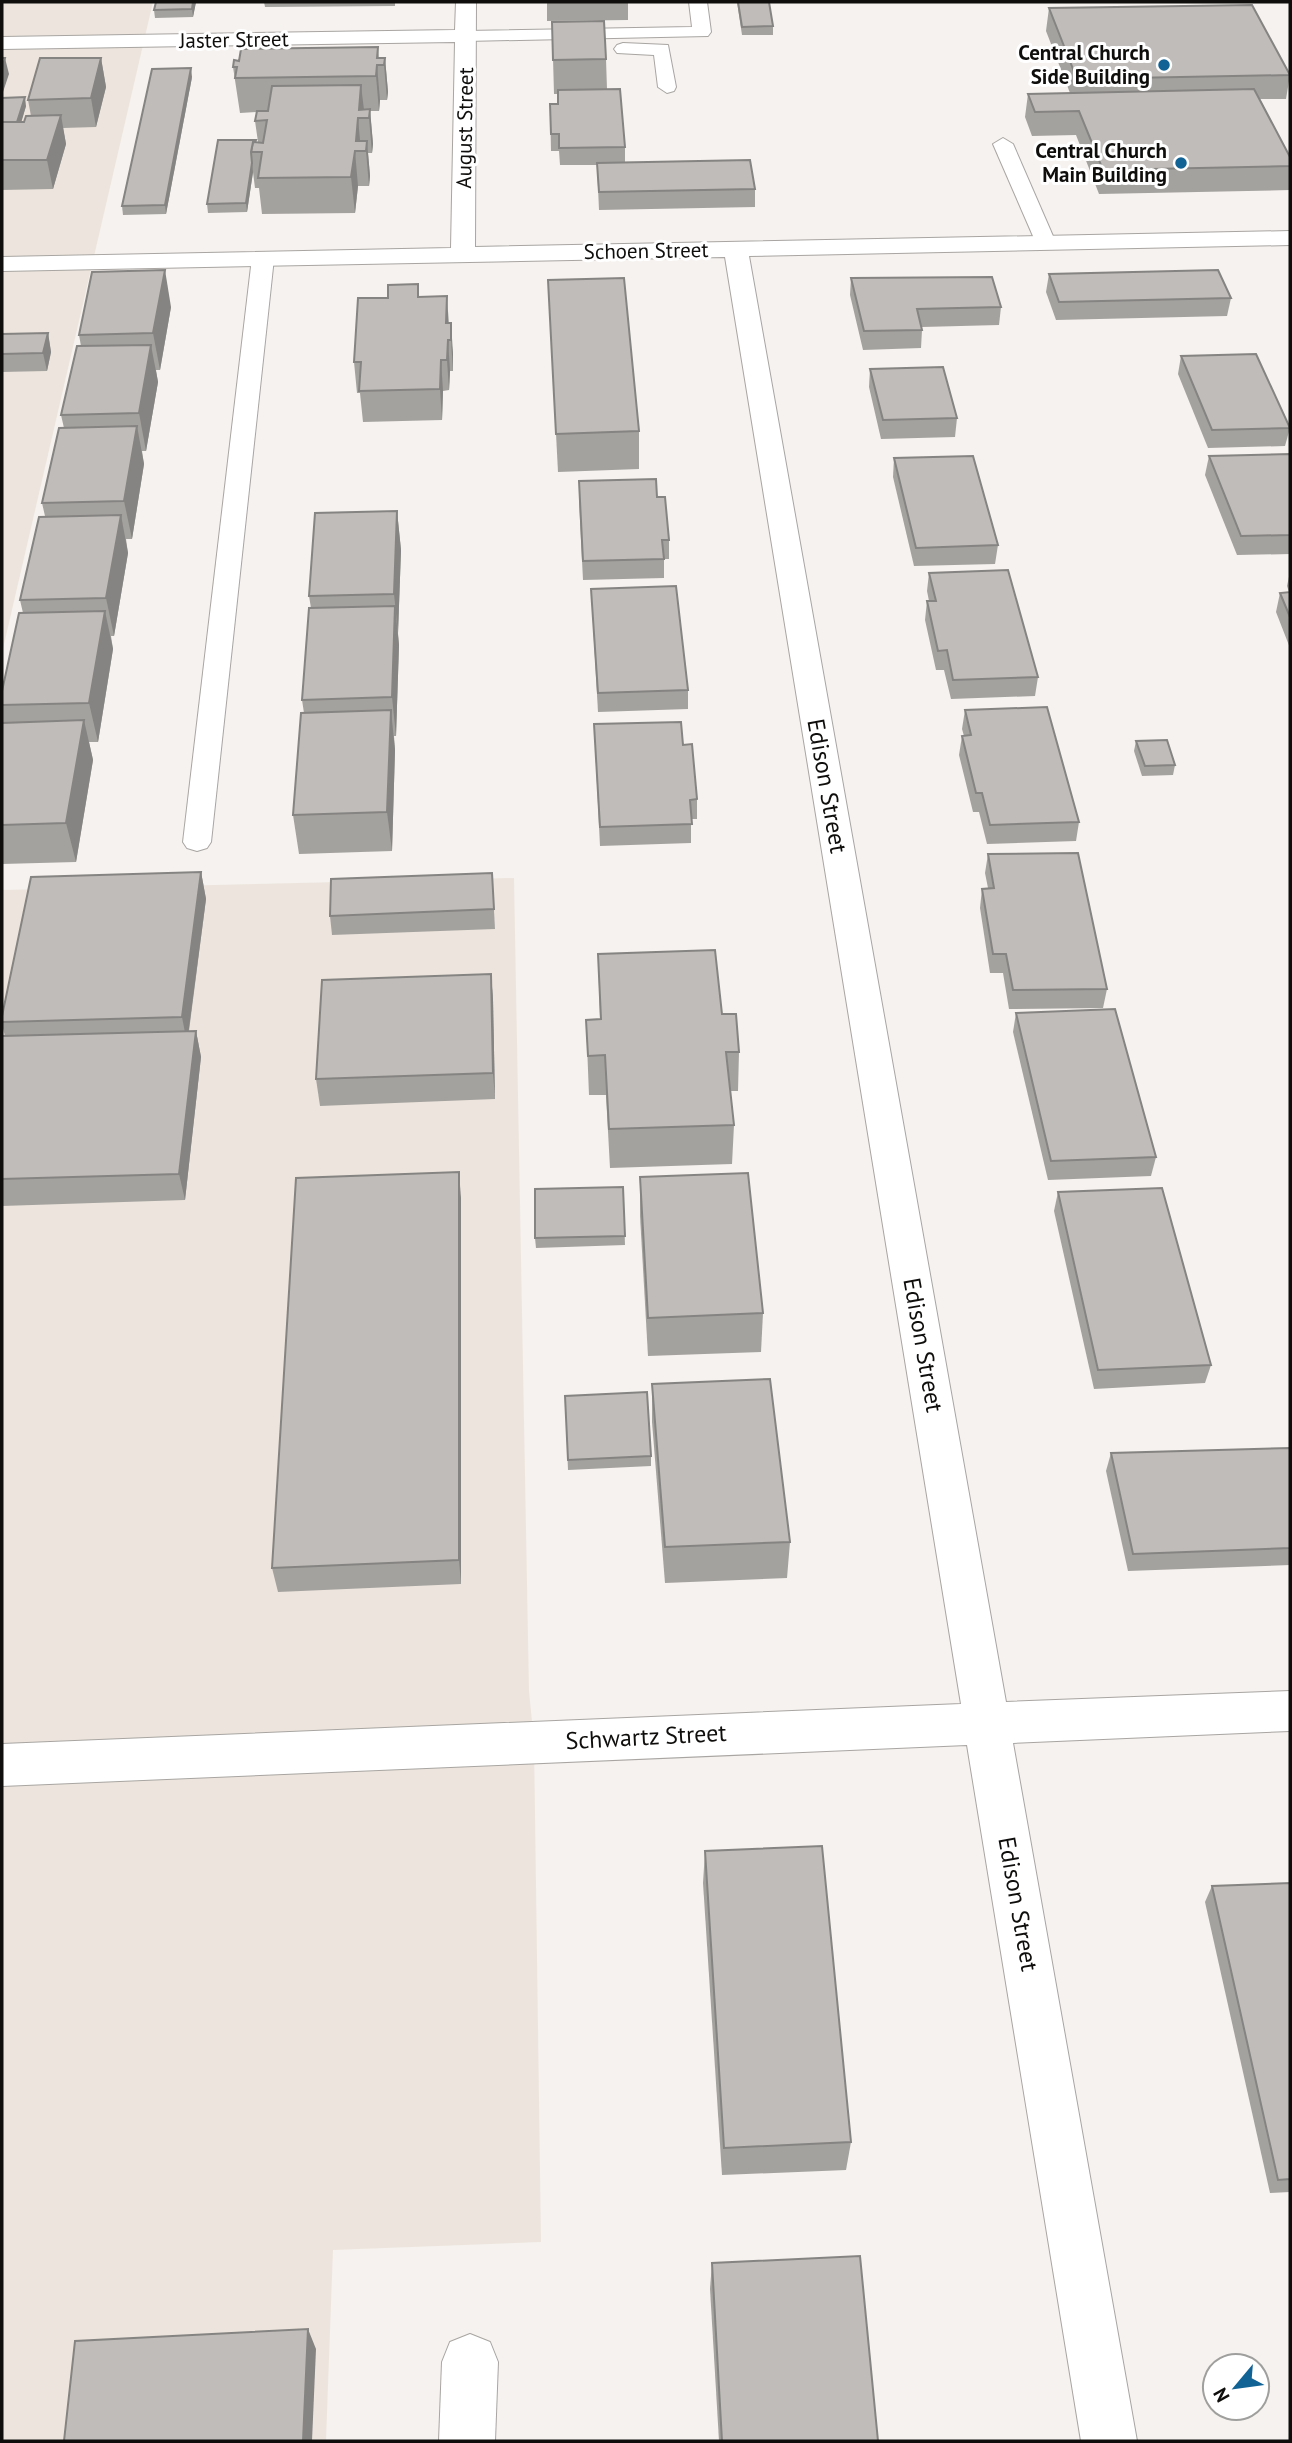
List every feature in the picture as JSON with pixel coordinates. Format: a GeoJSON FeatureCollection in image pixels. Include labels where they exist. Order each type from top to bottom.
{"type":"FeatureCollection","features":[{"type":"Feature","properties":{"kind":"street","name":"August Street"},"geometry":{"type":"LineString","coordinates":[[463,254],[466,2]]}},
{"type":"Feature","properties":{"kind":"street","name":"Jaster Street"},"geometry":{"type":"LineString","coordinates":[[2,43],[466,44]]}},
{"type":"Feature","properties":{"kind":"street","name":"Schoen Street"},"geometry":{"type":"LineString","coordinates":[[2,264],[1046,243],[1289,242]]}},
{"type":"Feature","properties":{"kind":"street","name":"Edison Street"},"geometry":{"type":"LineString","coordinates":[[736,249],[1109,2441]]}},
{"type":"Feature","properties":{"kind":"street","name":"Schwartz Street"},"geometry":{"type":"LineString","coordinates":[[2,1765],[1290,1711]]}},
{"type":"Feature","properties":{"kind":"street"},"geometry":{"type":"LineString","coordinates":[[467,2441],[470,2362]]}},
{"type":"Feature","properties":{"kind":"lane"},"geometry":{"type":"LineString","coordinates":[[466,44],[702,32],[698,2]]}},
{"type":"Feature","properties":{"kind":"lane"},"geometry":{"type":"LineString","coordinates":[[466,44],[663,49],[667,87]]}},
{"type":"Feature","properties":{"kind":"lane"},"geometry":{"type":"LineString","coordinates":[[1003,144],[1046,243]]}},
{"type":"Feature","properties":{"kind":"lane"},"geometry":{"type":"LineString","coordinates":[[197,842],[263,258]]}},
{"type":"Feature","properties":{"kind":"shaded area"},"geometry":{"type":"Polygon","coordinates":[[[2,2],[153,2],[2,653],[2,2]]]}},
{"type":"Feature","properties":{"kind":"shaded area"},"geometry":{"type":"Polygon","coordinates":[[[514,878],[529,1691],[534,1741],[541,2242],[333,2250],[326,2441],[2,2441],[2,890],[514,878]]]}},
{"type":"Feature","properties":{"kind":"building"},"geometry":{"type":"Polygon","coordinates":[[[156,2],[193,2],[192,9],[154,10],[156,2]]]}},
{"type":"Feature","properties":{"kind":"building"},"geometry":{"type":"Polygon","coordinates":[[[738,2],[769,2],[773,26],[742,27],[738,2]]]}},
{"type":"Feature","properties":{"kind":"building","name":"Central Church Side Building"},"geometry":{"type":"Polygon","coordinates":[[[1252,5],[1290,75],[1077,79],[1049,8],[1252,5]]]}},
{"type":"Feature","properties":{"kind":"building"},"geometry":{"type":"Polygon","coordinates":[[[604,21],[606,59],[553,60],[552,22],[604,21]]]}},
{"type":"Feature","properties":{"kind":"building"},"geometry":{"type":"Polygon","coordinates":[[[378,47],[377,58],[385,58],[384,65],[377,65],[376,76],[235,78],[237,67],[233,67],[234,60],[239,61],[241,49],[378,47]]]}},
{"type":"Feature","properties":{"kind":"building"},"geometry":{"type":"Polygon","coordinates":[[[40,58],[101,58],[91,98],[28,100],[40,58]]]}},
{"type":"Feature","properties":{"kind":"building"},"geometry":{"type":"Polygon","coordinates":[[[191,68],[165,205],[122,206],[152,69],[191,68]]]}},
{"type":"Feature","properties":{"kind":"building"},"geometry":{"type":"Polygon","coordinates":[[[361,85],[359,110],[370,109],[369,118],[358,118],[356,141],[367,141],[366,151],[355,151],[351,177],[258,178],[262,152],[251,152],[253,142],[263,143],[267,120],[255,121],[257,111],[268,111],[272,86],[361,85]]]}},
{"type":"Feature","properties":{"kind":"building"},"geometry":{"type":"Polygon","coordinates":[[[620,89],[625,147],[559,148],[559,134],[551,134],[550,104],[558,104],[558,90],[620,89]]]}},
{"type":"Feature","properties":{"kind":"building","name":"Central Church Main Building"},"geometry":{"type":"Polygon","coordinates":[[[1254,89],[1290,157],[1290,166],[1103,170],[1079,111],[1035,112],[1028,94],[1254,89]]]}},
{"type":"Feature","properties":{"kind":"building"},"geometry":{"type":"Polygon","coordinates":[[[25,97],[17,122],[2,122],[2,98],[25,97]]]}},
{"type":"Feature","properties":{"kind":"building"},"geometry":{"type":"Polygon","coordinates":[[[61,115],[47,160],[2,160],[2,122],[24,122],[26,116],[61,115]]]}},
{"type":"Feature","properties":{"kind":"building"},"geometry":{"type":"Polygon","coordinates":[[[218,140],[256,140],[251,152],[246,203],[207,204],[218,140]]]}},
{"type":"Feature","properties":{"kind":"building"},"geometry":{"type":"Polygon","coordinates":[[[750,160],[755,189],[599,192],[597,163],[750,160]]]}},
{"type":"Feature","properties":{"kind":"building"},"geometry":{"type":"Polygon","coordinates":[[[165,270],[153,333],[79,335],[92,272],[165,270]]]}},
{"type":"Feature","properties":{"kind":"building"},"geometry":{"type":"Polygon","coordinates":[[[1218,270],[1231,298],[1059,302],[1049,274],[1218,270]]]}},
{"type":"Feature","properties":{"kind":"building"},"geometry":{"type":"Polygon","coordinates":[[[992,277],[1001,307],[917,309],[922,330],[864,331],[851,278],[992,277]]]}},
{"type":"Feature","properties":{"kind":"building"},"geometry":{"type":"Polygon","coordinates":[[[624,278],[639,431],[556,434],[548,280],[624,278]]]}},
{"type":"Feature","properties":{"kind":"building"},"geometry":{"type":"Polygon","coordinates":[[[418,284],[418,297],[447,296],[446,323],[451,323],[451,340],[448,340],[447,360],[441,360],[440,389],[359,391],[361,362],[354,362],[358,298],[388,298],[388,285],[418,284]]]}},
{"type":"Feature","properties":{"kind":"building"},"geometry":{"type":"Polygon","coordinates":[[[48,333],[43,353],[2,354],[2,334],[48,333]]]}},
{"type":"Feature","properties":{"kind":"building"},"geometry":{"type":"Polygon","coordinates":[[[151,345],[139,413],[61,415],[77,346],[151,345]]]}},
{"type":"Feature","properties":{"kind":"building"},"geometry":{"type":"Polygon","coordinates":[[[1256,354],[1290,428],[1212,430],[1181,356],[1256,354]]]}},
{"type":"Feature","properties":{"kind":"building"},"geometry":{"type":"Polygon","coordinates":[[[943,367],[957,418],[883,420],[870,369],[943,367]]]}},
{"type":"Feature","properties":{"kind":"building"},"geometry":{"type":"Polygon","coordinates":[[[137,426],[124,501],[42,503],[59,428],[137,426]]]}},
{"type":"Feature","properties":{"kind":"building"},"geometry":{"type":"Polygon","coordinates":[[[1290,454],[1290,535],[1241,536],[1209,456],[1290,454]]]}},
{"type":"Feature","properties":{"kind":"building"},"geometry":{"type":"Polygon","coordinates":[[[973,456],[998,545],[916,548],[894,458],[973,456]]]}},
{"type":"Feature","properties":{"kind":"building"},"geometry":{"type":"Polygon","coordinates":[[[656,479],[657,497],[665,497],[669,540],[662,540],[664,559],[583,561],[579,481],[656,479]]]}},
{"type":"Feature","properties":{"kind":"building"},"geometry":{"type":"Polygon","coordinates":[[[397,511],[394,594],[309,596],[315,513],[397,511]]]}},
{"type":"Feature","properties":{"kind":"building"},"geometry":{"type":"Polygon","coordinates":[[[121,515],[106,598],[20,600],[39,517],[121,515]]]}},
{"type":"Feature","properties":{"kind":"building"},"geometry":{"type":"Polygon","coordinates":[[[1008,570],[1038,677],[953,680],[947,650],[938,651],[927,601],[936,601],[929,573],[1008,570]]]}},
{"type":"Feature","properties":{"kind":"building"},"geometry":{"type":"Polygon","coordinates":[[[676,586],[688,690],[598,693],[591,589],[676,586]]]}},
{"type":"Feature","properties":{"kind":"building"},"geometry":{"type":"Polygon","coordinates":[[[1290,592],[1290,617],[1280,593],[1290,592]]]}},
{"type":"Feature","properties":{"kind":"building"},"geometry":{"type":"Polygon","coordinates":[[[395,606],[392,697],[302,700],[309,608],[395,606]]]}},
{"type":"Feature","properties":{"kind":"building"},"geometry":{"type":"Polygon","coordinates":[[[105,611],[89,703],[2,705],[2,691],[19,613],[105,611]]]}},
{"type":"Feature","properties":{"kind":"building"},"geometry":{"type":"Polygon","coordinates":[[[1047,707],[1079,822],[990,825],[982,793],[976,793],[962,736],[971,735],[965,710],[1047,707]]]}},
{"type":"Feature","properties":{"kind":"building"},"geometry":{"type":"Polygon","coordinates":[[[391,710],[387,812],[293,815],[301,713],[391,710]]]}},
{"type":"Feature","properties":{"kind":"building"},"geometry":{"type":"Polygon","coordinates":[[[84,720],[66,823],[2,825],[2,723],[84,720]]]}},
{"type":"Feature","properties":{"kind":"building"},"geometry":{"type":"Polygon","coordinates":[[[681,722],[683,745],[692,744],[697,799],[690,800],[692,824],[600,827],[594,724],[681,722]]]}},
{"type":"Feature","properties":{"kind":"building"},"geometry":{"type":"Polygon","coordinates":[[[1167,740],[1175,765],[1145,766],[1136,741],[1167,740]]]}},
{"type":"Feature","properties":{"kind":"building"},"geometry":{"type":"Polygon","coordinates":[[[1078,853],[1107,989],[1013,990],[1006,954],[993,954],[982,889],[994,888],[988,854],[1078,853]]]}},
{"type":"Feature","properties":{"kind":"building"},"geometry":{"type":"Polygon","coordinates":[[[201,872],[182,1017],[2,1022],[31,877],[201,872]]]}},
{"type":"Feature","properties":{"kind":"building"},"geometry":{"type":"Polygon","coordinates":[[[492,873],[494,909],[330,916],[331,879],[492,873]]]}},
{"type":"Feature","properties":{"kind":"building"},"geometry":{"type":"Polygon","coordinates":[[[715,950],[722,1014],[736,1014],[739,1052],[726,1052],[734,1125],[609,1129],[605,1055],[588,1056],[586,1020],[601,1019],[598,954],[715,950]]]}},
{"type":"Feature","properties":{"kind":"building"},"geometry":{"type":"Polygon","coordinates":[[[491,974],[493,1073],[316,1079],[322,980],[491,974]]]}},
{"type":"Feature","properties":{"kind":"building"},"geometry":{"type":"Polygon","coordinates":[[[1115,1009],[1156,1157],[1051,1161],[1016,1013],[1115,1009]]]}},
{"type":"Feature","properties":{"kind":"building"},"geometry":{"type":"Polygon","coordinates":[[[196,1031],[179,1174],[2,1179],[2,1036],[196,1031]]]}},
{"type":"Feature","properties":{"kind":"building"},"geometry":{"type":"Polygon","coordinates":[[[459,1172],[459,1560],[272,1568],[296,1178],[459,1172]]]}},
{"type":"Feature","properties":{"kind":"building"},"geometry":{"type":"Polygon","coordinates":[[[748,1173],[763,1313],[648,1318],[640,1177],[748,1173]]]}},
{"type":"Feature","properties":{"kind":"building"},"geometry":{"type":"Polygon","coordinates":[[[623,1187],[625,1236],[535,1238],[535,1189],[623,1187]]]}},
{"type":"Feature","properties":{"kind":"building"},"geometry":{"type":"Polygon","coordinates":[[[1162,1188],[1211,1365],[1098,1370],[1058,1192],[1162,1188]]]}},
{"type":"Feature","properties":{"kind":"building"},"geometry":{"type":"Polygon","coordinates":[[[770,1379],[790,1542],[665,1547],[652,1384],[770,1379]]]}},
{"type":"Feature","properties":{"kind":"building"},"geometry":{"type":"Polygon","coordinates":[[[647,1392],[651,1456],[568,1460],[565,1396],[647,1392]]]}},
{"type":"Feature","properties":{"kind":"building"},"geometry":{"type":"Polygon","coordinates":[[[1290,1448],[1290,1548],[1133,1554],[1111,1453],[1290,1448]]]}},
{"type":"Feature","properties":{"kind":"building"},"geometry":{"type":"Polygon","coordinates":[[[822,1846],[851,2142],[724,2148],[705,1851],[822,1846]]]}},
{"type":"Feature","properties":{"kind":"building"},"geometry":{"type":"Polygon","coordinates":[[[1290,1883],[1290,2179],[1278,2180],[1212,1886],[1290,1883]]]}},
{"type":"Feature","properties":{"kind":"building"},"geometry":{"type":"Polygon","coordinates":[[[860,2256],[878,2441],[722,2441],[712,2263],[860,2256]]]}},
{"type":"Feature","properties":{"kind":"building"},"geometry":{"type":"Polygon","coordinates":[[[308,2329],[303,2441],[64,2441],[75,2341],[308,2329]]]}},
{"type":"Feature","properties":{"kind":"place","name":"Central Church Side Building"},"geometry":{"type":"Point","coordinates":[1164,65]}},
{"type":"Feature","properties":{"kind":"place","name":"Central Church Main Building"},"geometry":{"type":"Point","coordinates":[1181,163]}}]}
